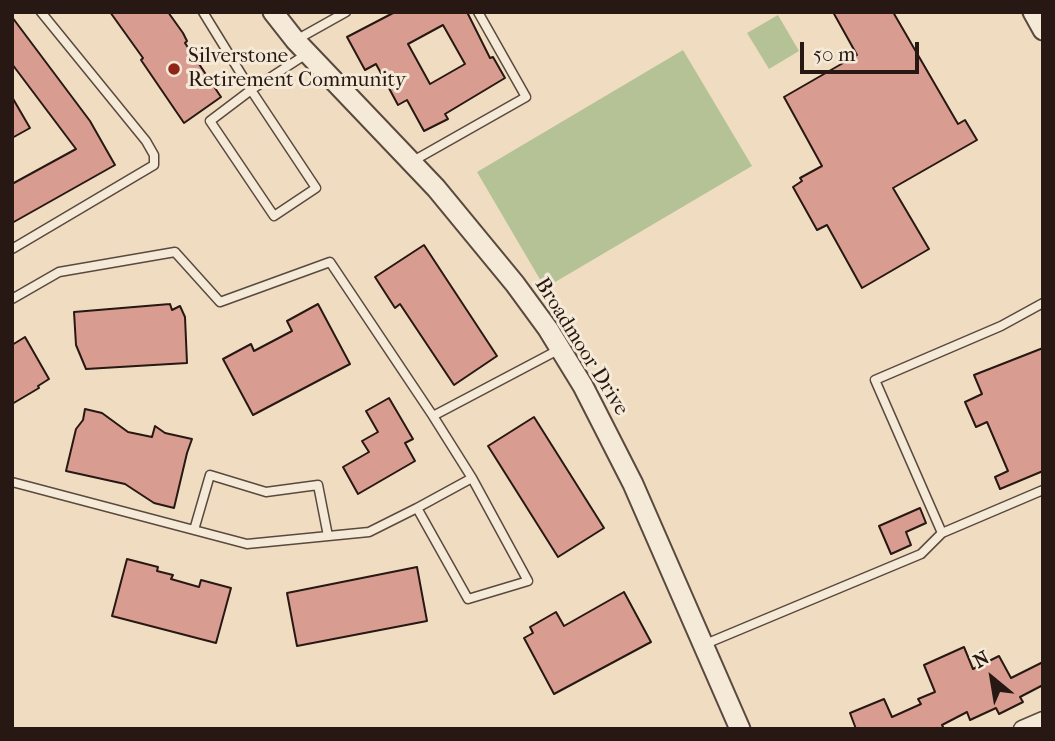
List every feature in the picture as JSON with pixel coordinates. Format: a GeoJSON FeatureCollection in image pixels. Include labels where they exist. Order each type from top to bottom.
{"type":"FeatureCollection","features":[{"type":"Feature","properties":{"kind":"street","name":"Broadmoor Drive"},"geometry":{"type":"LineString","coordinates":[[272,12],[436,188],[515,284],[560,349],[583,386],[633,484],[740,729]]}},
{"type":"Feature","properties":{"kind":"street"},"geometry":{"type":"LineString","coordinates":[[1033,12],[1043,30]]}},
{"type":"Feature","properties":{"kind":"street"},"geometry":{"type":"LineString","coordinates":[[1022,729],[1043,720]]}},
{"type":"Feature","properties":{"kind":"lane"},"geometry":{"type":"LineString","coordinates":[[12,249],[153,165],[154,155],[146,141],[41,12]]}},
{"type":"Feature","properties":{"kind":"lane"},"geometry":{"type":"LineString","coordinates":[[203,12],[251,90],[316,188],[274,216],[211,121],[251,90],[346,12]]}},
{"type":"Feature","properties":{"kind":"lane"},"geometry":{"type":"LineString","coordinates":[[410,163],[526,97],[478,12]]}},
{"type":"Feature","properties":{"kind":"lane"},"geometry":{"type":"LineString","coordinates":[[12,299],[59,272],[175,252],[220,302],[330,262],[472,478],[528,581],[468,599],[417,508]]}},
{"type":"Feature","properties":{"kind":"lane"},"geometry":{"type":"LineString","coordinates":[[942,533],[875,380],[1001,326],[1043,303]]}},
{"type":"Feature","properties":{"kind":"lane"},"geometry":{"type":"LineString","coordinates":[[433,416],[560,349]]}},
{"type":"Feature","properties":{"kind":"lane"},"geometry":{"type":"LineString","coordinates":[[194,530],[210,475],[266,492],[318,485],[328,536]]}},
{"type":"Feature","properties":{"kind":"lane"},"geometry":{"type":"LineString","coordinates":[[12,482],[247,544],[369,532],[472,478]]}},
{"type":"Feature","properties":{"kind":"lane"},"geometry":{"type":"LineString","coordinates":[[703,645],[921,554],[942,533],[1043,490]]}},
{"type":"Feature","properties":{"kind":"green space"},"geometry":{"type":"Polygon","coordinates":[[[778,15],[799,51],[769,69],[747,33],[778,15]]]}},
{"type":"Feature","properties":{"kind":"green space"},"geometry":{"type":"Polygon","coordinates":[[[683,50],[752,166],[545,288],[477,172],[683,50]]]}},
{"type":"Feature","properties":{"kind":"building","name":"Silverstone Retirement Community"},"geometry":{"type":"Polygon","coordinates":[[[110,12],[168,12],[221,97],[184,123],[110,12]]]}},
{"type":"Feature","properties":{"kind":"building"},"geometry":{"type":"Polygon","coordinates":[[[395,12],[467,12],[490,58],[493,57],[505,78],[445,114],[448,119],[424,131],[407,100],[398,105],[376,64],[365,70],[347,37],[395,12]],[[443,25],[408,44],[430,84],[465,64],[443,25]]]}},
{"type":"Feature","properties":{"kind":"building"},"geometry":{"type":"Polygon","coordinates":[[[833,12],[893,12],[958,124],[965,120],[977,140],[893,188],[929,249],[862,288],[827,225],[817,230],[793,187],[802,181],[800,178],[822,166],[784,97],[857,55],[833,12]]]}},
{"type":"Feature","properties":{"kind":"building"},"geometry":{"type":"Polygon","coordinates":[[[12,17],[90,121],[115,165],[12,223],[12,184],[76,149],[12,64],[12,17]]]}},
{"type":"Feature","properties":{"kind":"building"},"geometry":{"type":"Polygon","coordinates":[[[12,97],[30,128],[12,138],[12,97]]]}},
{"type":"Feature","properties":{"kind":"building"},"geometry":{"type":"Polygon","coordinates":[[[424,245],[497,356],[454,385],[400,304],[395,308],[375,277],[424,245]]]}},
{"type":"Feature","properties":{"kind":"building"},"geometry":{"type":"Polygon","coordinates":[[[170,304],[172,310],[180,306],[185,317],[187,363],[86,369],[76,345],[74,312],[170,304]]]}},
{"type":"Feature","properties":{"kind":"building"},"geometry":{"type":"Polygon","coordinates":[[[318,304],[350,364],[253,415],[223,359],[251,344],[254,351],[292,331],[287,321],[318,304]]]}},
{"type":"Feature","properties":{"kind":"building"},"geometry":{"type":"Polygon","coordinates":[[[25,337],[49,379],[12,404],[12,345],[25,337]]]}},
{"type":"Feature","properties":{"kind":"building"},"geometry":{"type":"Polygon","coordinates":[[[1043,348],[1043,471],[1000,489],[995,477],[1008,471],[987,422],[976,427],[965,402],[982,394],[974,375],[1043,348]]]}},
{"type":"Feature","properties":{"kind":"building"},"geometry":{"type":"Polygon","coordinates":[[[389,398],[413,439],[405,443],[415,461],[358,494],[343,467],[369,452],[362,441],[378,432],[366,411],[389,398]]]}},
{"type":"Feature","properties":{"kind":"building"},"geometry":{"type":"Polygon","coordinates":[[[85,409],[102,413],[128,432],[152,437],[155,426],[165,433],[192,439],[174,508],[154,503],[125,484],[66,471],[76,429],[83,420],[85,409]]]}},
{"type":"Feature","properties":{"kind":"building"},"geometry":{"type":"Polygon","coordinates":[[[534,417],[604,528],[558,557],[488,446],[534,417]]]}},
{"type":"Feature","properties":{"kind":"building"},"geometry":{"type":"Polygon","coordinates":[[[920,508],[926,523],[906,532],[911,545],[891,554],[879,526],[920,508]]]}},
{"type":"Feature","properties":{"kind":"building"},"geometry":{"type":"Polygon","coordinates":[[[127,559],[158,567],[157,571],[173,575],[171,579],[199,587],[201,580],[231,588],[216,643],[112,616],[127,559]]]}},
{"type":"Feature","properties":{"kind":"building"},"geometry":{"type":"Polygon","coordinates":[[[417,567],[427,621],[297,646],[287,593],[417,567]]]}},
{"type":"Feature","properties":{"kind":"building"},"geometry":{"type":"Polygon","coordinates":[[[624,592],[651,642],[554,694],[524,638],[533,633],[530,627],[556,612],[564,626],[624,592]]]}},
{"type":"Feature","properties":{"kind":"building"},"geometry":{"type":"Polygon","coordinates":[[[964,647],[973,669],[999,656],[1011,678],[1043,662],[1043,685],[1020,697],[1023,702],[999,714],[996,708],[970,720],[967,712],[942,725],[944,729],[856,729],[850,713],[884,699],[892,717],[921,704],[918,699],[935,692],[924,665],[964,647]]]}},
{"type":"Feature","properties":{"kind":"place","name":"Silverstone Retirement Community"},"geometry":{"type":"Point","coordinates":[174,69]}}]}
